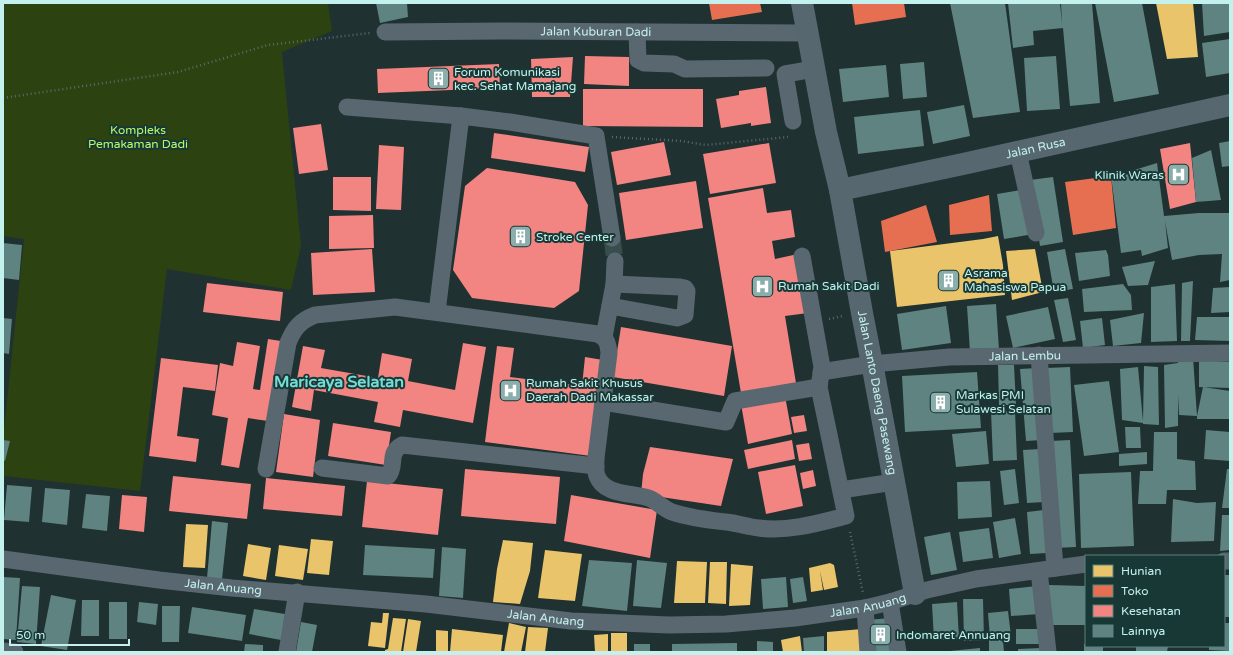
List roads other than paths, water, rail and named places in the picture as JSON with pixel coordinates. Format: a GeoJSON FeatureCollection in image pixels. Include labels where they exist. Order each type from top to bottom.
{"type":"FeatureCollection","features":[{"type":"Feature","properties":{"kind":"main road","name":"Jalan Lanto Daeng Pasewang"},"geometry":{"type":"LineString","coordinates":[[802,3],[806,32],[840,190],[915,594]]}},
{"type":"Feature","properties":{"kind":"main road","name":"Jalan Rusa"},"geometry":{"type":"LineString","coordinates":[[840,190],[1230,105]]}},
{"type":"Feature","properties":{"kind":"street","name":"Jalan Kuburan Dadi"},"geometry":{"type":"LineString","coordinates":[[385,32],[806,32]]}},
{"type":"Feature","properties":{"kind":"street"},"geometry":{"type":"LineString","coordinates":[[637,32],[638,60],[644,63],[674,64],[685,69],[766,68]]}},
{"type":"Feature","properties":{"kind":"street"},"geometry":{"type":"LineString","coordinates":[[794,128],[786,74],[814,69]]}},
{"type":"Feature","properties":{"kind":"street"},"geometry":{"type":"LineString","coordinates":[[347,107],[461,116],[510,122],[596,136],[612,238]]}},
{"type":"Feature","properties":{"kind":"street"},"geometry":{"type":"LineString","coordinates":[[437,312],[461,116]]}},
{"type":"Feature","properties":{"kind":"street"},"geometry":{"type":"LineString","coordinates":[[1018,152],[1036,233]]}},
{"type":"Feature","properties":{"kind":"street"},"geometry":{"type":"LineString","coordinates":[[266,469],[288,343],[296,327],[306,318],[315,315],[395,308],[437,312],[598,334],[604,337],[607,342],[609,353],[596,466],[600,481],[614,491],[652,500],[670,512],[696,518],[760,528],[786,528],[846,516],[821,376],[802,256]]}},
{"type":"Feature","properties":{"kind":"street"},"geometry":{"type":"LineString","coordinates":[[604,337],[614,284],[615,261]]}},
{"type":"Feature","properties":{"kind":"street"},"geometry":{"type":"LineString","coordinates":[[610,306],[677,318],[685,315],[687,291],[685,288],[614,284]]}},
{"type":"Feature","properties":{"kind":"street","name":"Jalan Lembu"},"geometry":{"type":"LineString","coordinates":[[603,402],[726,422],[735,401],[872,361],[949,357],[1230,353]]}},
{"type":"Feature","properties":{"kind":"street"},"geometry":{"type":"LineString","coordinates":[[1040,355],[1047,570],[1048,652]]}},
{"type":"Feature","properties":{"kind":"street"},"geometry":{"type":"LineString","coordinates":[[322,468],[388,476],[394,452],[402,445],[596,466]]}},
{"type":"Feature","properties":{"kind":"street"},"geometry":{"type":"LineString","coordinates":[[841,490],[894,482]]}},
{"type":"Feature","properties":{"kind":"street","name":"Jalan Anuang"},"geometry":{"type":"LineString","coordinates":[[3,559],[159,580],[232,588],[297,592],[353,599],[426,604],[571,621],[669,625],[726,624],[795,618],[866,608],[927,590],[976,579],[1085,564]]}},
{"type":"Feature","properties":{"kind":"street"},"geometry":{"type":"LineString","coordinates":[[288,652],[297,592]]}},
{"type":"Feature","properties":{"kind":"street"},"geometry":{"type":"LineString","coordinates":[[890,602],[898,652]]}},
{"type":"Feature","properties":{"kind":"street"},"geometry":{"type":"LineString","coordinates":[[866,608],[868,652]]}},
{"type":"Feature","properties":{"kind":"street"},"geometry":{"type":"LineString","coordinates":[[3,651],[15,652]]}},
{"type":"Feature","properties":{"kind":"tunnel"},"geometry":{"type":"LineString","coordinates":[[612,238],[615,261]]}},
{"type":"Feature","properties":{"kind":"place","name":"Forum Komunikasi kec. Sehat Mamajang"},"geometry":{"type":"Point","coordinates":[438,79]}},
{"type":"Feature","properties":{"kind":"place","name":"Klinik Waras"},"geometry":{"type":"Point","coordinates":[1179,175]}},
{"type":"Feature","properties":{"kind":"place","name":"Stroke Center"},"geometry":{"type":"Point","coordinates":[521,237]}},
{"type":"Feature","properties":{"kind":"place","name":"Asrama Mahasiswa Papua"},"geometry":{"type":"Point","coordinates":[949,280]}},
{"type":"Feature","properties":{"kind":"place","name":"Rumah Sakit Dadi"},"geometry":{"type":"Point","coordinates":[763,286]}},
{"type":"Feature","properties":{"kind":"place","name":"Rumah Sakit Khusus Daerah Dadi Makassar"},"geometry":{"type":"Point","coordinates":[510,390]}},
{"type":"Feature","properties":{"kind":"place","name":"Markas PMI Sulawesi Selatan"},"geometry":{"type":"Point","coordinates":[941,402]}},
{"type":"Feature","properties":{"kind":"place","name":"Indomaret Annuang"},"geometry":{"type":"Point","coordinates":[880,635]}},
{"type":"Feature","properties":{"kind":"district","name":"Maricaya Selatan"},"geometry":{"type":"Point","coordinates":[339,382]}},
{"type":"Feature","properties":{"kind":"park label","name":"Kompleks Pemakaman Dadi"},"geometry":{"type":"Point","coordinates":[138,137]}}]}
